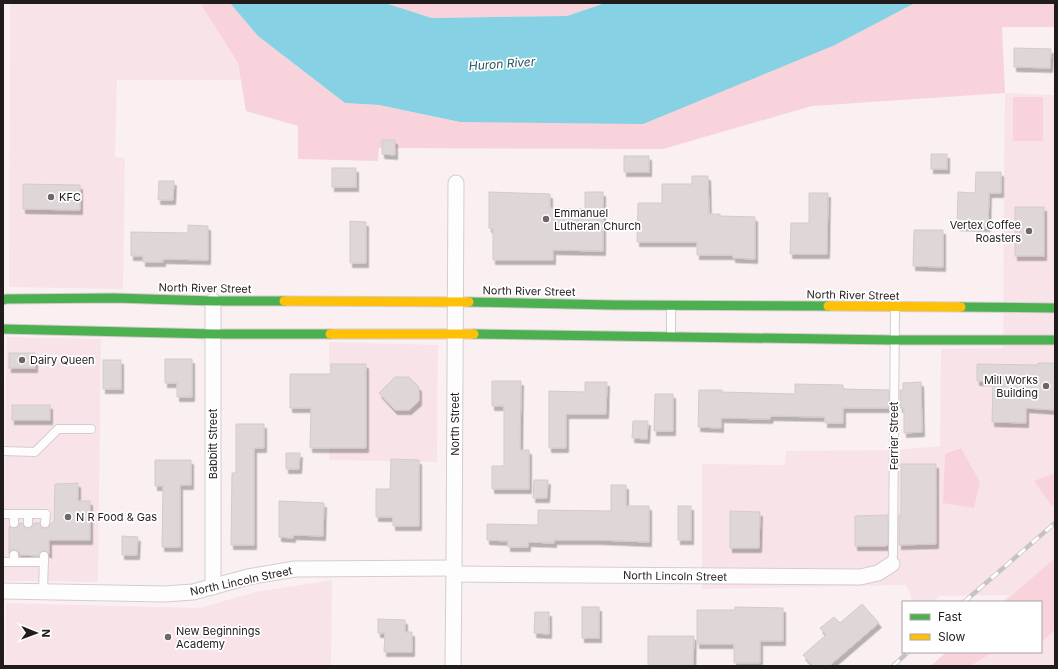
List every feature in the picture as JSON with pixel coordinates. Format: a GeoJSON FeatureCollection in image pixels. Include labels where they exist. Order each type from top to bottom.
{"type":"FeatureCollection","features":[{"type":"Feature","properties":{"kind":"street","name":"North Street"},"geometry":{"type":"LineString","coordinates":[[453,666],[456,183]]}},
{"type":"Feature","properties":{"kind":"street","name":"North River Street"},"geometry":{"type":"LineString","coordinates":[[3,300],[114,298],[213,301],[456,302],[895,308],[1055,308]]}},
{"type":"Feature","properties":{"kind":"street","name":"Babbitt Street"},"geometry":{"type":"LineString","coordinates":[[213,301],[213,587]]}},
{"type":"Feature","properties":{"kind":"street"},"geometry":{"type":"LineString","coordinates":[[3,329],[213,334],[455,334],[894,340],[1055,340]]}},
{"type":"Feature","properties":{"kind":"street","name":"North Lincoln Street"},"geometry":{"type":"LineString","coordinates":[[3,591],[164,594],[193,592],[248,577],[295,569],[860,577],[878,573],[892,564]]}},
{"type":"Feature","properties":{"kind":"lane"},"geometry":{"type":"LineString","coordinates":[[671,305],[671,337]]}},
{"type":"Feature","properties":{"kind":"lane","name":"Ferrier Street"},"geometry":{"type":"LineString","coordinates":[[892,564],[895,308]]}},
{"type":"Feature","properties":{"kind":"lane"},"geometry":{"type":"LineString","coordinates":[[3,452],[36,452],[58,429],[91,429]]}},
{"type":"Feature","properties":{"kind":"lane"},"geometry":{"type":"LineString","coordinates":[[3,514],[46,514],[45,523]]}},
{"type":"Feature","properties":{"kind":"lane"},"geometry":{"type":"LineString","coordinates":[[14,514],[14,523]]}},
{"type":"Feature","properties":{"kind":"lane"},"geometry":{"type":"LineString","coordinates":[[28,514],[28,523]]}},
{"type":"Feature","properties":{"kind":"lane"},"geometry":{"type":"LineString","coordinates":[[3,562],[14,559],[44,559],[43,592]]}},
{"type":"Feature","properties":{"kind":"shaded area"},"geometry":{"type":"Polygon","coordinates":[[[10,3],[200,3],[238,63],[241,80],[117,80],[115,157],[125,158],[123,289],[9,287],[10,3]]]}},
{"type":"Feature","properties":{"kind":"shaded area"},"geometry":{"type":"Polygon","coordinates":[[[200,3],[230,3],[258,36],[345,103],[379,105],[460,122],[835,45],[915,3],[1055,3],[1055,27],[1002,27],[1005,93],[812,106],[663,149],[379,148],[378,161],[298,159],[298,126],[246,111],[238,63],[200,3]]]}},
{"type":"Feature","properties":{"kind":"shaded area"},"geometry":{"type":"Polygon","coordinates":[[[385,3],[605,3],[567,16],[432,18],[385,3]]]}},
{"type":"Feature","properties":{"kind":"shaded area"},"geometry":{"type":"Polygon","coordinates":[[[1005,93],[1055,95],[1055,666],[930,666],[945,653],[1042,653],[1042,601],[1003,601],[1009,595],[939,596],[934,601],[913,601],[906,585],[702,589],[702,464],[785,465],[786,451],[894,450],[940,446],[941,349],[1003,348],[1005,93]]]}},
{"type":"Feature","properties":{"kind":"shaded area"},"geometry":{"type":"Polygon","coordinates":[[[1013,97],[1043,97],[1043,141],[1013,141],[1013,97]]]}},
{"type":"Feature","properties":{"kind":"shaded area"},"geometry":{"type":"Polygon","coordinates":[[[7,337],[101,339],[98,582],[3,581],[7,337]]]}},
{"type":"Feature","properties":{"kind":"shaded area"},"geometry":{"type":"Polygon","coordinates":[[[329,342],[438,345],[437,462],[329,460],[329,342]]]}},
{"type":"Feature","properties":{"kind":"shaded area"},"geometry":{"type":"Polygon","coordinates":[[[961,448],[980,482],[974,508],[943,503],[945,454],[961,448]]]}},
{"type":"Feature","properties":{"kind":"shaded area"},"geometry":{"type":"Polygon","coordinates":[[[1055,473],[1055,503],[1052,506],[1034,481],[1055,473]]]}},
{"type":"Feature","properties":{"kind":"shaded area"},"geometry":{"type":"Polygon","coordinates":[[[1055,558],[1055,630],[1042,642],[1042,601],[1005,601],[1055,558]]]}},
{"type":"Feature","properties":{"kind":"shaded area","name":"New Beginnings Academy"},"geometry":{"type":"Polygon","coordinates":[[[332,580],[331,666],[5,666],[6,603],[200,608],[255,592],[332,580]]]}},
{"type":"Feature","properties":{"kind":"shaded area"},"geometry":{"type":"Polygon","coordinates":[[[946,653],[1030,653],[990,654],[970,666],[931,666],[946,653]]]}},
{"type":"Feature","properties":{"kind":"water","name":"Huron River"},"geometry":{"type":"Polygon","coordinates":[[[230,3],[385,3],[432,18],[567,16],[605,3],[915,3],[835,45],[643,124],[460,122],[379,105],[345,103],[258,36],[230,3]]]}},
{"type":"Feature","properties":{"kind":"building"},"geometry":{"type":"Polygon","coordinates":[[[1014,48],[1051,49],[1050,68],[1014,67],[1014,48]]]}},
{"type":"Feature","properties":{"kind":"building"},"geometry":{"type":"Polygon","coordinates":[[[382,140],[395,140],[395,155],[382,154],[382,140]]]}},
{"type":"Feature","properties":{"kind":"building"},"geometry":{"type":"Polygon","coordinates":[[[931,154],[947,154],[947,169],[931,169],[931,154]]]}},
{"type":"Feature","properties":{"kind":"building"},"geometry":{"type":"Polygon","coordinates":[[[624,156],[649,156],[649,172],[624,172],[624,156]]]}},
{"type":"Feature","properties":{"kind":"building"},"geometry":{"type":"Polygon","coordinates":[[[332,168],[356,168],[356,187],[332,187],[332,168]]]}},
{"type":"Feature","properties":{"kind":"building"},"geometry":{"type":"Polygon","coordinates":[[[976,172],[1001,172],[1001,193],[989,193],[988,227],[957,226],[958,192],[975,193],[976,172]]]}},
{"type":"Feature","properties":{"kind":"building"},"geometry":{"type":"Polygon","coordinates":[[[692,176],[708,176],[709,214],[720,214],[720,216],[755,217],[755,259],[733,258],[733,255],[697,255],[697,242],[637,242],[638,203],[662,203],[662,184],[692,184],[692,176]]]}},
{"type":"Feature","properties":{"kind":"building"},"geometry":{"type":"Polygon","coordinates":[[[159,181],[174,181],[173,200],[158,200],[159,181]]]}},
{"type":"Feature","properties":{"kind":"building","name":"KFC"},"geometry":{"type":"Polygon","coordinates":[[[23,184],[80,185],[80,210],[23,209],[23,184]]]}},
{"type":"Feature","properties":{"kind":"building","name":"Emmanuel Lutheran Church"},"geometry":{"type":"Polygon","coordinates":[[[489,192],[550,194],[550,208],[585,209],[585,192],[603,192],[603,251],[553,250],[553,260],[493,260],[493,229],[489,228],[489,192]]]}},
{"type":"Feature","properties":{"kind":"building"},"geometry":{"type":"Polygon","coordinates":[[[809,193],[828,193],[827,254],[790,254],[791,223],[809,223],[809,193]]]}},
{"type":"Feature","properties":{"kind":"building"},"geometry":{"type":"Polygon","coordinates":[[[1015,207],[1044,207],[1044,256],[1015,256],[1015,207]]]}},
{"type":"Feature","properties":{"kind":"building"},"geometry":{"type":"Polygon","coordinates":[[[350,221],[366,222],[366,263],[350,263],[350,221]]]}},
{"type":"Feature","properties":{"kind":"building"},"geometry":{"type":"Polygon","coordinates":[[[188,225],[208,226],[208,260],[163,259],[163,262],[143,262],[143,256],[131,256],[131,232],[188,233],[188,225]]]}},
{"type":"Feature","properties":{"kind":"building"},"geometry":{"type":"Polygon","coordinates":[[[914,230],[943,230],[943,267],[913,266],[914,230]]]}},
{"type":"Feature","properties":{"kind":"building","name":"Dairy Queen"},"geometry":{"type":"Polygon","coordinates":[[[9,353],[35,353],[35,368],[9,368],[9,353]]]}},
{"type":"Feature","properties":{"kind":"building"},"geometry":{"type":"Polygon","coordinates":[[[165,359],[192,359],[192,397],[177,397],[177,383],[165,383],[165,359]]]}},
{"type":"Feature","properties":{"kind":"building"},"geometry":{"type":"Polygon","coordinates":[[[103,360],[121,360],[121,389],[103,389],[103,360]]]}},
{"type":"Feature","properties":{"kind":"building"},"geometry":{"type":"Polygon","coordinates":[[[1038,363],[1055,363],[1055,410],[1026,408],[1026,423],[992,422],[993,381],[977,381],[977,364],[1038,365],[1038,363]]]}},
{"type":"Feature","properties":{"kind":"building"},"geometry":{"type":"Polygon","coordinates":[[[331,364],[366,364],[366,448],[310,448],[311,408],[290,408],[290,374],[331,374],[331,364]]]}},
{"type":"Feature","properties":{"kind":"building"},"geometry":{"type":"Polygon","coordinates":[[[395,377],[409,377],[419,387],[419,401],[409,410],[395,410],[379,393],[395,377]]]}},
{"type":"Feature","properties":{"kind":"building"},"geometry":{"type":"Polygon","coordinates":[[[492,381],[521,381],[520,450],[529,450],[529,489],[492,489],[492,466],[504,466],[504,406],[492,406],[492,381]]]}},
{"type":"Feature","properties":{"kind":"building"},"geometry":{"type":"Polygon","coordinates":[[[585,382],[607,382],[606,414],[566,414],[566,448],[549,448],[549,391],[585,392],[585,382]]]}},
{"type":"Feature","properties":{"kind":"building"},"geometry":{"type":"Polygon","coordinates":[[[921,382],[922,432],[904,433],[904,408],[900,408],[900,390],[903,390],[903,383],[921,382]]]}},
{"type":"Feature","properties":{"kind":"building"},"geometry":{"type":"Polygon","coordinates":[[[795,384],[843,385],[843,389],[889,390],[889,408],[843,408],[843,423],[825,423],[825,417],[771,416],[770,419],[721,418],[721,428],[698,427],[699,390],[795,394],[795,384]]]}},
{"type":"Feature","properties":{"kind":"building"},"geometry":{"type":"Polygon","coordinates":[[[655,394],[673,394],[673,431],[654,431],[655,394]]]}},
{"type":"Feature","properties":{"kind":"building"},"geometry":{"type":"Polygon","coordinates":[[[12,405],[50,405],[50,420],[12,420],[12,405]]]}},
{"type":"Feature","properties":{"kind":"building"},"geometry":{"type":"Polygon","coordinates":[[[633,421],[648,421],[647,439],[632,438],[633,421]]]}},
{"type":"Feature","properties":{"kind":"building"},"geometry":{"type":"Polygon","coordinates":[[[236,424],[264,424],[264,448],[254,448],[254,545],[231,545],[232,473],[236,473],[236,424]]]}},
{"type":"Feature","properties":{"kind":"building"},"geometry":{"type":"Polygon","coordinates":[[[286,453],[300,453],[299,469],[286,469],[286,453]]]}},
{"type":"Feature","properties":{"kind":"building"},"geometry":{"type":"Polygon","coordinates":[[[391,459],[419,460],[419,526],[393,526],[393,517],[376,517],[376,489],[390,489],[391,459]]]}},
{"type":"Feature","properties":{"kind":"building"},"geometry":{"type":"Polygon","coordinates":[[[155,460],[191,460],[191,485],[180,485],[180,547],[162,547],[163,486],[155,486],[155,460]]]}},
{"type":"Feature","properties":{"kind":"building"},"geometry":{"type":"Polygon","coordinates":[[[901,464],[936,464],[936,544],[899,545],[899,515],[901,515],[901,464]]]}},
{"type":"Feature","properties":{"kind":"building"},"geometry":{"type":"Polygon","coordinates":[[[534,480],[548,480],[547,498],[533,498],[534,480]]]}},
{"type":"Feature","properties":{"kind":"building"},"geometry":{"type":"Polygon","coordinates":[[[78,483],[78,501],[90,501],[90,540],[49,540],[49,554],[44,551],[40,553],[39,556],[20,555],[19,552],[14,550],[11,550],[9,554],[9,526],[14,528],[22,523],[25,528],[28,528],[33,526],[34,523],[40,523],[42,528],[48,528],[51,523],[54,523],[55,484],[78,483]]]}},
{"type":"Feature","properties":{"kind":"building"},"geometry":{"type":"Polygon","coordinates":[[[611,485],[626,485],[626,506],[649,506],[649,542],[554,540],[554,543],[528,542],[528,547],[508,547],[508,541],[487,540],[487,524],[538,525],[538,510],[611,511],[611,485]]]}},
{"type":"Feature","properties":{"kind":"building"},"geometry":{"type":"Polygon","coordinates":[[[279,501],[324,503],[323,536],[293,535],[293,538],[279,537],[279,501]]]}},
{"type":"Feature","properties":{"kind":"building"},"geometry":{"type":"Polygon","coordinates":[[[678,506],[691,506],[691,540],[678,540],[678,506]]]}},
{"type":"Feature","properties":{"kind":"building"},"geometry":{"type":"Polygon","coordinates":[[[730,511],[760,512],[759,548],[730,548],[730,511]]]}},
{"type":"Feature","properties":{"kind":"building"},"geometry":{"type":"Polygon","coordinates":[[[888,515],[888,545],[855,546],[855,516],[888,515]]]}},
{"type":"Feature","properties":{"kind":"building"},"geometry":{"type":"Polygon","coordinates":[[[122,536],[138,537],[137,555],[122,555],[122,536]]]}},
{"type":"Feature","properties":{"kind":"building"},"geometry":{"type":"Polygon","coordinates":[[[862,604],[879,623],[829,666],[813,666],[803,655],[826,635],[820,628],[834,617],[840,623],[862,604]]]}},
{"type":"Feature","properties":{"kind":"building"},"geometry":{"type":"Polygon","coordinates":[[[582,607],[599,607],[599,638],[582,638],[582,607]]]}},
{"type":"Feature","properties":{"kind":"building"},"geometry":{"type":"Polygon","coordinates":[[[735,607],[783,608],[783,641],[760,641],[760,663],[734,663],[734,644],[697,644],[697,610],[735,610],[735,607]]]}},
{"type":"Feature","properties":{"kind":"building"},"geometry":{"type":"Polygon","coordinates":[[[535,612],[549,612],[549,634],[534,633],[535,612]]]}},
{"type":"Feature","properties":{"kind":"building"},"geometry":{"type":"Polygon","coordinates":[[[378,619],[405,620],[405,632],[412,632],[412,652],[384,652],[385,633],[378,633],[378,619]]]}},
{"type":"Feature","properties":{"kind":"building"},"geometry":{"type":"Polygon","coordinates":[[[648,636],[694,636],[693,665],[648,666],[648,636]]]}},
{"type":"Feature","properties":{"kind":"railway"},"geometry":{"type":"LineString","coordinates":[[965,601],[1055,523]]}},
{"type":"Feature","properties":{"kind":"railway"},"geometry":{"type":"LineString","coordinates":[[893,666],[907,653]]}},
{"type":"Feature","properties":{"kind":"traffic: fast"},"geometry":{"type":"LineString","coordinates":[[3,300],[114,298],[213,301],[284,301]]}},
{"type":"Feature","properties":{"kind":"traffic: fast"},"geometry":{"type":"LineString","coordinates":[[469,302],[613,305],[828,306]]}},
{"type":"Feature","properties":{"kind":"traffic: fast"},"geometry":{"type":"LineString","coordinates":[[961,307],[1055,308]]}},
{"type":"Feature","properties":{"kind":"traffic: fast"},"geometry":{"type":"LineString","coordinates":[[3,329],[213,334],[330,334]]}},
{"type":"Feature","properties":{"kind":"traffic: fast"},"geometry":{"type":"LineString","coordinates":[[474,334],[894,340],[1055,340]]}},
{"type":"Feature","properties":{"kind":"traffic: slow"},"geometry":{"type":"LineString","coordinates":[[284,301],[469,302]]}},
{"type":"Feature","properties":{"kind":"traffic: slow"},"geometry":{"type":"LineString","coordinates":[[828,306],[961,307]]}},
{"type":"Feature","properties":{"kind":"traffic: slow"},"geometry":{"type":"LineString","coordinates":[[330,334],[474,334]]}},
{"type":"Feature","properties":{"kind":"place","name":"KFC"},"geometry":{"type":"Point","coordinates":[51,197]}},
{"type":"Feature","properties":{"kind":"place","name":"Emmanuel Lutheran Church"},"geometry":{"type":"Point","coordinates":[546,219]}},
{"type":"Feature","properties":{"kind":"place","name":"Vertex Coffee Roasters"},"geometry":{"type":"Point","coordinates":[1029,231]}},
{"type":"Feature","properties":{"kind":"place","name":"Dairy Queen"},"geometry":{"type":"Point","coordinates":[22,360]}},
{"type":"Feature","properties":{"kind":"place","name":"Mill Works Building"},"geometry":{"type":"Point","coordinates":[1046,386]}},
{"type":"Feature","properties":{"kind":"place","name":"N R Food & Gas"},"geometry":{"type":"Point","coordinates":[68,517]}},
{"type":"Feature","properties":{"kind":"place","name":"New Beginnings Academy"},"geometry":{"type":"Point","coordinates":[168,637]}}]}
